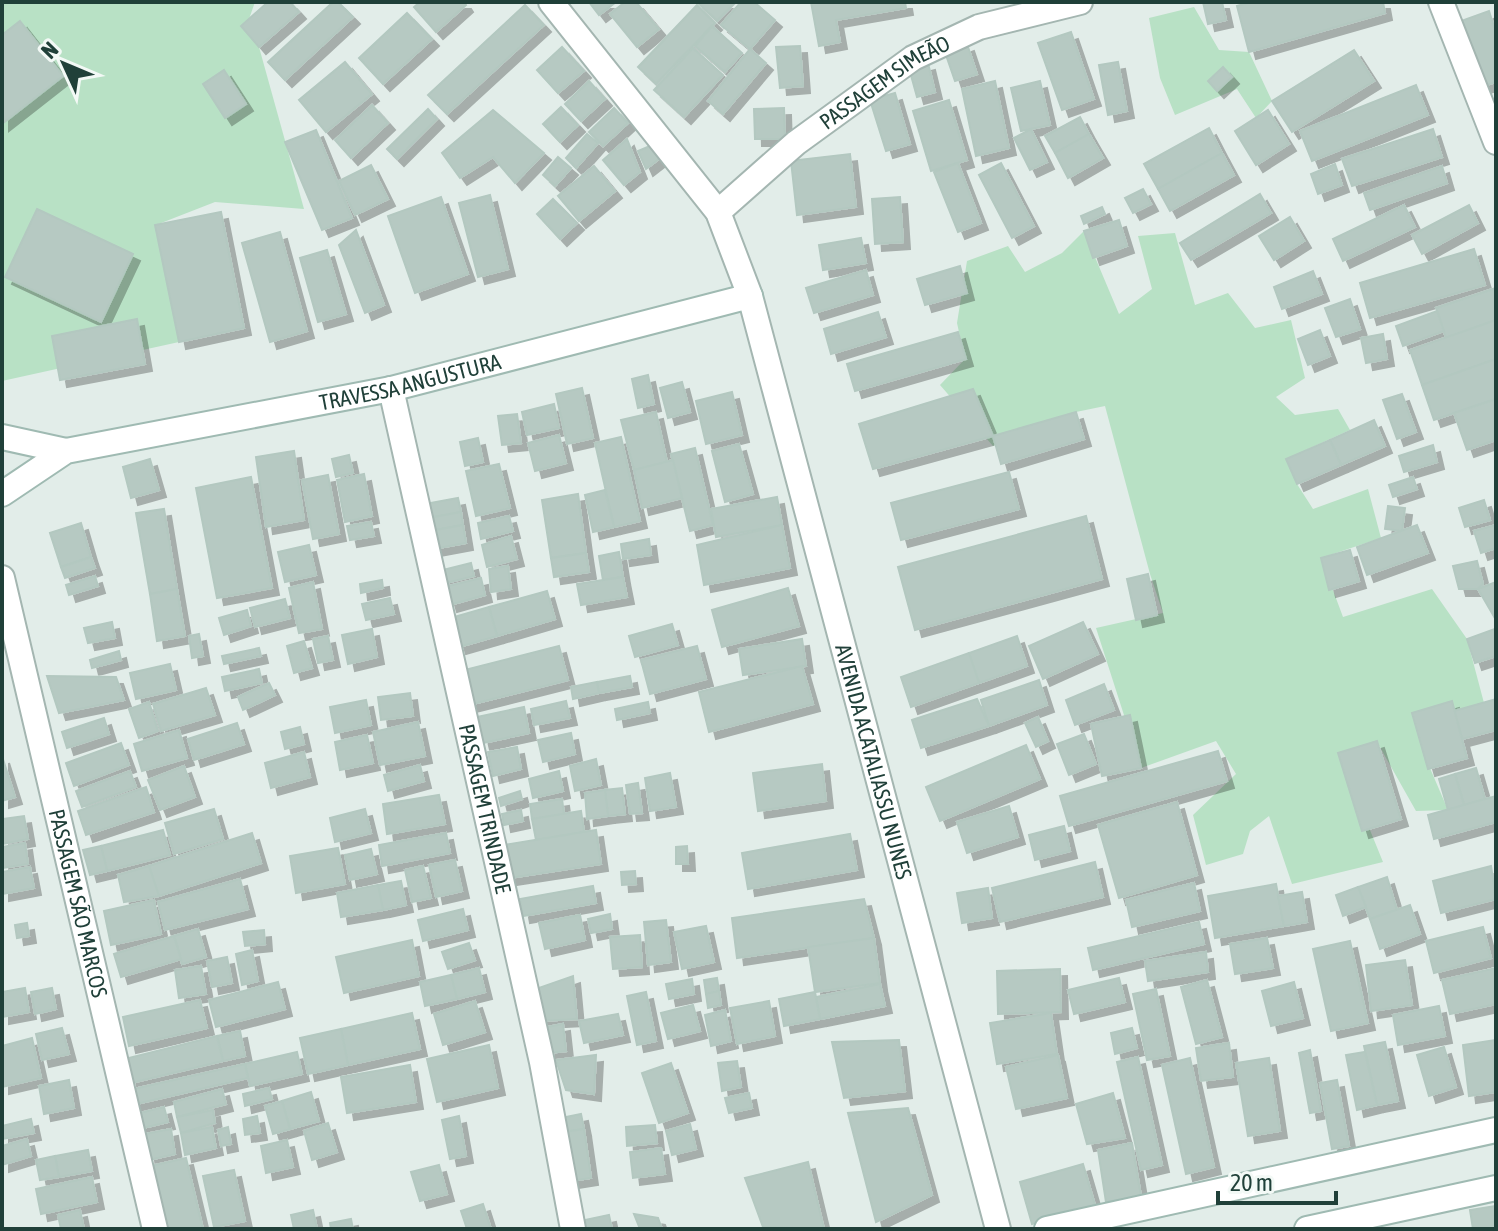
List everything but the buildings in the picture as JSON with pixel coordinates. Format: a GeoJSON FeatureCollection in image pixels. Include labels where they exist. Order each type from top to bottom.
{"type":"FeatureCollection","features":[{"type":"Feature","properties":{"kind":"street"},"geometry":{"type":"LineString","coordinates":[[551,2],[718,212],[750,296]]}},
{"type":"Feature","properties":{"kind":"street","name":"PASSAGEM SIMEÃO"},"geometry":{"type":"LineString","coordinates":[[718,212],[796,143],[913,58],[979,27],[1080,2]]}},
{"type":"Feature","properties":{"kind":"street"},"geometry":{"type":"LineString","coordinates":[[1441,2],[1496,142]]}},
{"type":"Feature","properties":{"kind":"street","name":"TRAVESSA ANGUSTURA"},"geometry":{"type":"LineString","coordinates":[[2,494],[66,451],[391,389],[750,296]]}},
{"type":"Feature","properties":{"kind":"street","name":"AVENIDA ACATALIASSU NUNES"},"geometry":{"type":"LineString","coordinates":[[750,296],[998,1229]]}},
{"type":"Feature","properties":{"kind":"street","name":"PASSAGEM TRINDADE"},"geometry":{"type":"LineString","coordinates":[[391,389],[542,1062],[573,1229]]}},
{"type":"Feature","properties":{"kind":"street","name":"TRAVESSA ANGUSTURA"},"geometry":{"type":"LineString","coordinates":[[2,437],[66,451]]}},
{"type":"Feature","properties":{"kind":"street","name":"PASSAGEM SÃO MARCOS"},"geometry":{"type":"LineString","coordinates":[[2,578],[155,1229]]}},
{"type":"Feature","properties":{"kind":"street"},"geometry":{"type":"LineString","coordinates":[[1047,1229],[1496,1130]]}},
{"type":"Feature","properties":{"kind":"street"},"geometry":{"type":"LineString","coordinates":[[1307,1229],[1496,1188]]}},
{"type":"Feature","properties":{"kind":"green space"},"geometry":{"type":"Polygon","coordinates":[[[2,2],[255,2],[249,19],[304,209],[215,202],[156,225],[179,342],[2,381],[2,2]]]}},
{"type":"Feature","properties":{"kind":"green space"},"geometry":{"type":"Polygon","coordinates":[[[1194,7],[1219,50],[1249,52],[1272,101],[1256,118],[1237,89],[1175,115],[1160,78],[1149,18],[1194,7]]]}},
{"type":"Feature","properties":{"kind":"green space"},"geometry":{"type":"Polygon","coordinates":[[[1084,231],[1119,314],[1152,289],[1138,236],[1175,233],[1195,305],[1228,293],[1255,328],[1291,320],[1305,378],[1276,397],[1295,415],[1338,409],[1350,430],[1286,459],[1313,509],[1368,489],[1381,538],[1321,558],[1343,617],[1432,589],[1467,639],[1484,703],[1423,752],[1448,810],[1416,811],[1377,742],[1339,754],[1383,862],[1292,884],[1269,816],[1250,831],[1243,854],[1206,865],[1193,815],[1236,774],[1216,741],[1141,768],[1096,628],[1163,613],[1105,406],[1076,412],[993,446],[940,385],[965,359],[957,323],[967,261],[1008,246],[1025,272],[1062,253],[1084,231]]]}}]}
